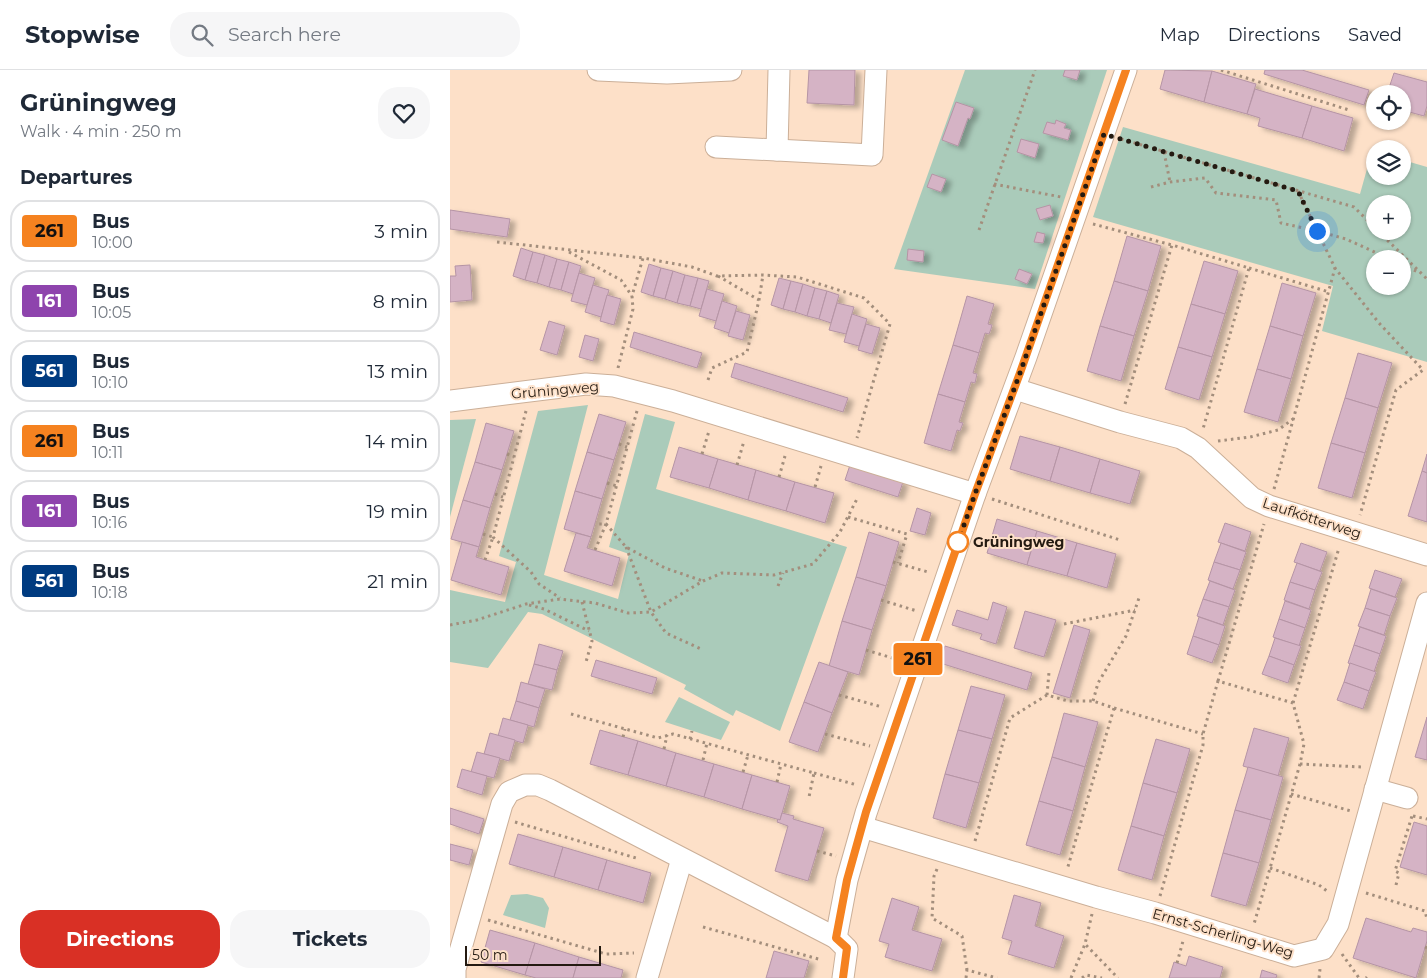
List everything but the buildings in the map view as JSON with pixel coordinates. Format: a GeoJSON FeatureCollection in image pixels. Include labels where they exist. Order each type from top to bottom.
{"type":"FeatureCollection","features":[{"type":"Feature","properties":{"kind":"street"},"geometry":{"type":"LineString","coordinates":[[598,70],[667,73],[731,70]]}},
{"type":"Feature","properties":{"kind":"street"},"geometry":{"type":"LineString","coordinates":[[777,150],[779,70]]}},
{"type":"Feature","properties":{"kind":"street"},"geometry":{"type":"LineString","coordinates":[[716,147],[872,155],[876,70]]}},
{"type":"Feature","properties":{"kind":"street"},"geometry":{"type":"LineString","coordinates":[[836,938],[847,880],[862,826],[887,751],[975,494],[1015,389],[1126,70]]}},
{"type":"Feature","properties":{"kind":"street","name":"Grüningweg"},"geometry":{"type":"LineString","coordinates":[[450,401],[586,384],[614,386],[673,400],[975,494]]}},
{"type":"Feature","properties":{"kind":"street","name":"Laufkötterweg"},"geometry":{"type":"LineString","coordinates":[[1015,389],[1120,422],[1181,438],[1198,448],[1252,498],[1269,506],[1427,555]]}},
{"type":"Feature","properties":{"kind":"street","name":"Ernst-Scherling-Weg"},"geometry":{"type":"LineString","coordinates":[[862,826],[1294,956],[1323,949],[1338,924],[1344,905],[1427,603]]}},
{"type":"Feature","properties":{"kind":"street"},"geometry":{"type":"LineString","coordinates":[[456,978],[455,969],[502,804],[509,792],[525,785],[538,785],[550,790],[836,938],[847,948],[843,978]]}},
{"type":"Feature","properties":{"kind":"street"},"geometry":{"type":"LineString","coordinates":[[1375,789],[1410,807]]}},
{"type":"Feature","properties":{"kind":"street"},"geometry":{"type":"LineString","coordinates":[[647,978],[682,859]]}},
{"type":"Feature","properties":{"kind":"path"},"geometry":{"type":"LineString","coordinates":[[979,230],[1035,70]]}},
{"type":"Feature","properties":{"kind":"path"},"geometry":{"type":"LineString","coordinates":[[1222,70],[1349,110]]}},
{"type":"Feature","properties":{"kind":"path"},"geometry":{"type":"LineString","coordinates":[[1104,134],[1354,207],[1366,219]]}},
{"type":"Feature","properties":{"kind":"path"},"geometry":{"type":"LineString","coordinates":[[1164,152],[1170,182]]}},
{"type":"Feature","properties":{"kind":"path"},"geometry":{"type":"LineString","coordinates":[[1151,188],[1170,182],[1205,178],[1216,193],[1276,200],[1281,223],[1346,239],[1370,250]]}},
{"type":"Feature","properties":{"kind":"path"},"geometry":{"type":"LineString","coordinates":[[994,184],[1078,210],[1172,245],[1329,292]]}},
{"type":"Feature","properties":{"kind":"path"},"geometry":{"type":"LineString","coordinates":[[1248,943],[1300,764],[1304,744],[1293,703],[1396,390],[1425,370],[1379,323],[1336,268],[1298,191]]}},
{"type":"Feature","properties":{"kind":"path"},"geometry":{"type":"LineString","coordinates":[[1387,240],[1427,279]]}},
{"type":"Feature","properties":{"kind":"path"},"geometry":{"type":"LineString","coordinates":[[497,242],[643,258],[692,267],[717,276],[759,300]]}},
{"type":"Feature","properties":{"kind":"path"},"geometry":{"type":"LineString","coordinates":[[1120,422],[1172,245]]}},
{"type":"Feature","properties":{"kind":"path"},"geometry":{"type":"LineString","coordinates":[[566,250],[621,280],[632,296]]}},
{"type":"Feature","properties":{"kind":"path"},"geometry":{"type":"LineString","coordinates":[[614,386],[633,309],[632,296],[643,258]]}},
{"type":"Feature","properties":{"kind":"path"},"geometry":{"type":"LineString","coordinates":[[1198,448],[1249,268]]}},
{"type":"Feature","properties":{"kind":"path"},"geometry":{"type":"LineString","coordinates":[[1155,913],[1202,745],[1203,734],[1336,268]]}},
{"type":"Feature","properties":{"kind":"path"},"geometry":{"type":"LineString","coordinates":[[1411,269],[1421,273]]}},
{"type":"Feature","properties":{"kind":"path"},"geometry":{"type":"LineString","coordinates":[[717,276],[763,275],[797,277],[864,298],[890,324],[852,456]]}},
{"type":"Feature","properties":{"kind":"path"},"geometry":{"type":"LineString","coordinates":[[708,380],[712,368],[747,352],[763,275]]}},
{"type":"Feature","properties":{"kind":"path"},"geometry":{"type":"LineString","coordinates":[[485,560],[532,391]]}},
{"type":"Feature","properties":{"kind":"path"},"geometry":{"type":"LineString","coordinates":[[595,550],[606,524],[642,393]]}},
{"type":"Feature","properties":{"kind":"path"},"geometry":{"type":"LineString","coordinates":[[1198,448],[1215,441],[1250,437],[1278,430],[1293,419]]}},
{"type":"Feature","properties":{"kind":"path"},"geometry":{"type":"LineString","coordinates":[[619,444],[627,447]]}},
{"type":"Feature","properties":{"kind":"path"},"geometry":{"type":"LineString","coordinates":[[507,454],[514,456]]}},
{"type":"Feature","properties":{"kind":"path"},"geometry":{"type":"LineString","coordinates":[[607,483],[617,486]]}},
{"type":"Feature","properties":{"kind":"path"},"geometry":{"type":"LineString","coordinates":[[495,494],[504,497]]}},
{"type":"Feature","properties":{"kind":"path"},"geometry":{"type":"LineString","coordinates":[[975,494],[1120,540]]}},
{"type":"Feature","properties":{"kind":"path"},"geometry":{"type":"LineString","coordinates":[[450,625],[477,620],[526,604],[560,599],[595,603],[628,613],[651,612],[722,572],[774,575],[813,564],[840,532],[858,497]]}},
{"type":"Feature","properties":{"kind":"path"},"geometry":{"type":"LineString","coordinates":[[848,517],[907,534],[898,563]]}},
{"type":"Feature","properties":{"kind":"path"},"geometry":{"type":"LineString","coordinates":[[595,524],[606,524],[626,547],[651,612],[666,632],[700,649]]}},
{"type":"Feature","properties":{"kind":"path"},"geometry":{"type":"LineString","coordinates":[[483,534],[493,536],[531,572],[539,584],[560,599]]}},
{"type":"Feature","properties":{"kind":"path"},"geometry":{"type":"LineString","coordinates":[[626,547],[665,568],[704,581]]}},
{"type":"Feature","properties":{"kind":"path"},"geometry":{"type":"LineString","coordinates":[[893,562],[946,577]]}},
{"type":"Feature","properties":{"kind":"path"},"geometry":{"type":"LineString","coordinates":[[778,586],[783,572]]}},
{"type":"Feature","properties":{"kind":"path"},"geometry":{"type":"LineString","coordinates":[[1092,701],[1098,683],[1126,636],[1140,595]]}},
{"type":"Feature","properties":{"kind":"path"},"geometry":{"type":"LineString","coordinates":[[881,600],[933,616]]}},
{"type":"Feature","properties":{"kind":"path"},"geometry":{"type":"LineString","coordinates":[[582,602],[592,642],[586,662]]}},
{"type":"Feature","properties":{"kind":"path"},"geometry":{"type":"LineString","coordinates":[[526,604],[544,609],[589,631]]}},
{"type":"Feature","properties":{"kind":"path"},"geometry":{"type":"LineString","coordinates":[[1064,624],[1135,610]]}},
{"type":"Feature","properties":{"kind":"path"},"geometry":{"type":"LineString","coordinates":[[866,650],[916,665]]}},
{"type":"Feature","properties":{"kind":"path"},"geometry":{"type":"LineString","coordinates":[[1047,695],[1049,672]]}},
{"type":"Feature","properties":{"kind":"path"},"geometry":{"type":"LineString","coordinates":[[1218,682],[1293,703]]}},
{"type":"Feature","properties":{"kind":"path"},"geometry":{"type":"LineString","coordinates":[[839,695],[900,713]]}},
{"type":"Feature","properties":{"kind":"path"},"geometry":{"type":"LineString","coordinates":[[970,859],[1010,718],[1047,695],[1068,701],[1092,701],[1203,734]]}},
{"type":"Feature","properties":{"kind":"path"},"geometry":{"type":"LineString","coordinates":[[1062,887],[1114,708]]}},
{"type":"Feature","properties":{"kind":"path"},"geometry":{"type":"LineString","coordinates":[[571,714],[658,738],[673,734],[874,790]]}},
{"type":"Feature","properties":{"kind":"path"},"geometry":{"type":"LineString","coordinates":[[623,737],[626,729]]}},
{"type":"Feature","properties":{"kind":"path"},"geometry":{"type":"LineString","coordinates":[[690,739],[692,731]]}},
{"type":"Feature","properties":{"kind":"path"},"geometry":{"type":"LineString","coordinates":[[825,734],[887,751]]}},
{"type":"Feature","properties":{"kind":"path"},"geometry":{"type":"LineString","coordinates":[[664,749],[667,735]]}},
{"type":"Feature","properties":{"kind":"path"},"geometry":{"type":"LineString","coordinates":[[703,760],[707,743]]}},
{"type":"Feature","properties":{"kind":"path"},"geometry":{"type":"LineString","coordinates":[[743,772],[748,755]]}},
{"type":"Feature","properties":{"kind":"path"},"geometry":{"type":"LineString","coordinates":[[776,782],[782,764]]}},
{"type":"Feature","properties":{"kind":"path"},"geometry":{"type":"LineString","coordinates":[[1300,764],[1381,768]]}},
{"type":"Feature","properties":{"kind":"path"},"geometry":{"type":"LineString","coordinates":[[809,797],[814,773]]}},
{"type":"Feature","properties":{"kind":"path"},"geometry":{"type":"LineString","coordinates":[[1291,794],[1368,816]]}},
{"type":"Feature","properties":{"kind":"path"},"geometry":{"type":"LineString","coordinates":[[1396,885],[1399,873],[1395,871],[1410,807]]}},
{"type":"Feature","properties":{"kind":"path"},"geometry":{"type":"LineString","coordinates":[[498,817],[641,860],[651,843]]}},
{"type":"Feature","properties":{"kind":"path"},"geometry":{"type":"LineString","coordinates":[[945,851],[934,876],[932,918],[962,936],[968,970],[966,978]]}},
{"type":"Feature","properties":{"kind":"path"},"geometry":{"type":"LineString","coordinates":[[1270,868],[1319,885],[1344,905]]}},
{"type":"Feature","properties":{"kind":"path"},"geometry":{"type":"LineString","coordinates":[[1365,893],[1426,911],[1427,919]]}},
{"type":"Feature","properties":{"kind":"path"},"geometry":{"type":"LineString","coordinates":[[1071,978],[1085,944],[1096,897]]}},
{"type":"Feature","properties":{"kind":"path"},"geometry":{"type":"LineString","coordinates":[[470,915],[606,954],[654,952]]}},
{"type":"Feature","properties":{"kind":"path"},"geometry":{"type":"LineString","coordinates":[[703,927],[822,960]]}},
{"type":"Feature","properties":{"kind":"path"},"geometry":{"type":"LineString","coordinates":[[1330,938],[1359,978]]}},
{"type":"Feature","properties":{"kind":"path"},"geometry":{"type":"LineString","coordinates":[[1085,944],[1118,978]]}},
{"type":"Feature","properties":{"kind":"path"},"geometry":{"type":"LineString","coordinates":[[968,970],[996,978]]}},
{"type":"Feature","properties":{"kind":"path"},"geometry":{"type":"LineString","coordinates":[[1082,978],[1086,975],[1102,978]]}},
{"type":"Feature","properties":{"kind":"green space"},"geometry":{"type":"Polygon","coordinates":[[[965,70],[1107,70],[1035,289],[894,269],[965,70]]]}},
{"type":"Feature","properties":{"kind":"green space"},"geometry":{"type":"Polygon","coordinates":[[[1123,127],[1360,194],[1366,172],[1366,185],[1411,185],[1411,162],[1427,167],[1427,362],[1322,331],[1333,286],[1093,217],[1123,127]]]}},
{"type":"Feature","properties":{"kind":"green space"},"geometry":{"type":"Polygon","coordinates":[[[588,405],[544,575],[618,599],[629,554],[609,547],[645,414],[675,422],[656,489],[847,547],[780,731],[736,710],[733,716],[684,689],[686,685],[542,614],[528,612],[488,668],[450,662],[450,590],[505,602],[516,562],[499,556],[538,411],[588,405]]]}},
{"type":"Feature","properties":{"kind":"green space"},"geometry":{"type":"Polygon","coordinates":[[[476,419],[450,517],[450,420],[476,419]]]}},
{"type":"Feature","properties":{"kind":"green space"},"geometry":{"type":"Polygon","coordinates":[[[679,697],[730,722],[721,740],[665,722],[679,697]]]}},
{"type":"Feature","properties":{"kind":"green space"},"geometry":{"type":"Polygon","coordinates":[[[527,894],[543,898],[549,908],[545,928],[503,915],[511,895],[527,894]]]}},
{"type":"Feature","properties":{"kind":"bus line","name":"261"},"geometry":{"type":"LineString","coordinates":[[843,978],[847,948],[836,938],[847,880],[866,812],[975,494],[1075,219],[1126,70]]}},
{"type":"Feature","properties":{"kind":"place","name":"Grüningweg"},"geometry":{"type":"Point","coordinates":[958,542]}},
{"type":"Feature","properties":{"kind":"route"},"geometry":{"type":"LineString","coordinates":[[958,542],[1104,134],[1298,191],[1317,231]]}}]}
